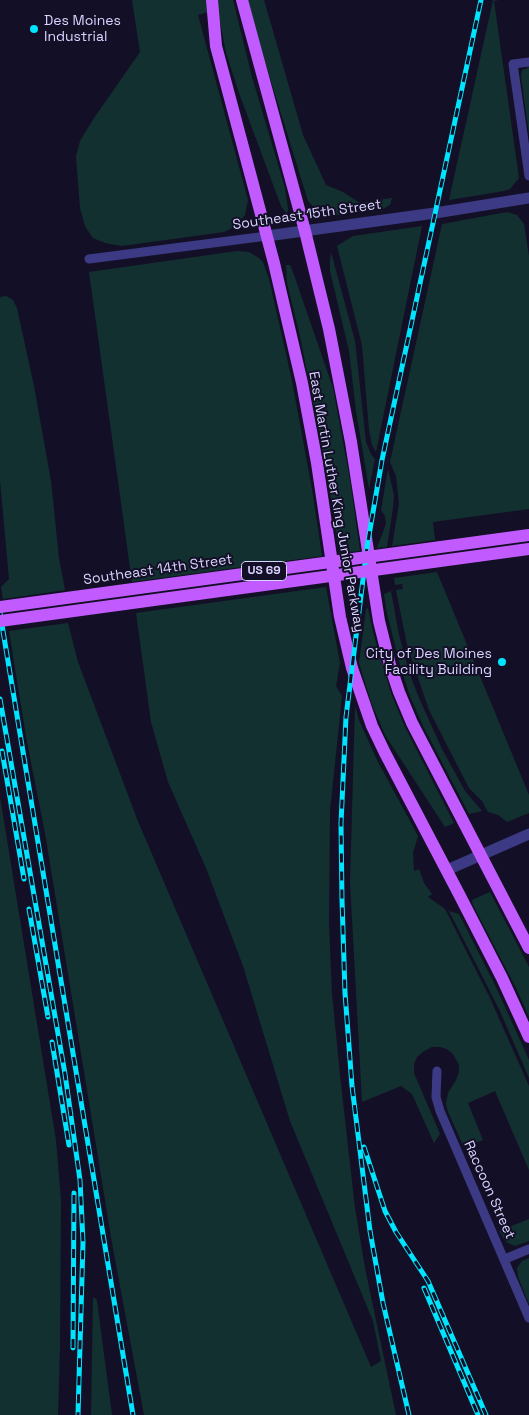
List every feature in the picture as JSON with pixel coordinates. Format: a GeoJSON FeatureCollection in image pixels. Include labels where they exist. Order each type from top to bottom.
{"type":"FeatureCollection","features":[{"type":"Feature","properties":{"kind":"main road","name":"East Martin Luther King Junior Parkway"},"geometry":{"type":"LineString","coordinates":[[212,0],[216,46],[267,236],[302,383],[317,463],[340,617],[352,668],[372,726],[385,754],[502,978],[529,1037]]}},
{"type":"Feature","properties":{"kind":"main road","name":"East Martin Luther King Junior Parkway"},"geometry":{"type":"LineString","coordinates":[[242,0],[304,231],[340,380],[378,612],[390,665],[412,723],[529,948]]}},
{"type":"Feature","properties":{"kind":"main road","name":"Southeast 14th Street"},"geometry":{"type":"LineString","coordinates":[[0,607],[529,535]]}},
{"type":"Feature","properties":{"kind":"main road","name":"Southeast 14th Street"},"geometry":{"type":"LineString","coordinates":[[0,620],[529,549]]}},
{"type":"Feature","properties":{"kind":"street"},"geometry":{"type":"LineString","coordinates":[[529,62],[514,64],[529,176]]}},
{"type":"Feature","properties":{"kind":"street","name":"Southeast 15th Street"},"geometry":{"type":"LineString","coordinates":[[89,259],[304,231],[529,198]]}},
{"type":"Feature","properties":{"kind":"street"},"geometry":{"type":"LineString","coordinates":[[447,870],[529,834]]}},
{"type":"Feature","properties":{"kind":"street","name":"Raccoon Street"},"geometry":{"type":"LineString","coordinates":[[437,1071],[436,1097],[440,1111],[529,1318]]}},
{"type":"Feature","properties":{"kind":"street"},"geometry":{"type":"LineString","coordinates":[[505,1259],[529,1249]]}},
{"type":"Feature","properties":{"kind":"green space"},"geometry":{"type":"Polygon","coordinates":[[[132,0],[208,0],[209,12],[198,15],[248,200],[245,215],[236,226],[224,232],[122,246],[105,243],[93,238],[85,226],[80,208],[76,157],[80,141],[94,118],[140,52],[132,0]]]}},
{"type":"Feature","properties":{"kind":"green space"},"geometry":{"type":"Polygon","coordinates":[[[216,0],[233,0],[252,77],[285,188],[287,214],[281,206],[239,93],[226,53],[216,0]]]}},
{"type":"Feature","properties":{"kind":"green space"},"geometry":{"type":"Polygon","coordinates":[[[246,0],[264,0],[303,135],[326,185],[343,192],[360,203],[392,198],[390,205],[383,209],[329,216],[319,213],[308,201],[246,0]]]}},
{"type":"Feature","properties":{"kind":"green space"},"geometry":{"type":"Polygon","coordinates":[[[493,0],[499,0],[494,1],[519,178],[510,189],[504,191],[449,200],[493,0]]]}},
{"type":"Feature","properties":{"kind":"green space"},"geometry":{"type":"Polygon","coordinates":[[[529,67],[529,134],[521,77],[522,70],[529,67]]]}},
{"type":"Feature","properties":{"kind":"green space"},"geometry":{"type":"Polygon","coordinates":[[[507,212],[517,215],[524,224],[529,256],[529,509],[433,522],[435,540],[392,546],[399,504],[396,476],[390,462],[442,224],[507,212]]]}},
{"type":"Feature","properties":{"kind":"green space"},"geometry":{"type":"Polygon","coordinates":[[[422,226],[376,452],[372,445],[369,430],[362,345],[337,246],[353,236],[422,226]]]}},
{"type":"Feature","properties":{"kind":"green space"},"geometry":{"type":"Polygon","coordinates":[[[237,251],[249,252],[259,258],[263,262],[269,279],[291,376],[312,489],[322,556],[132,582],[89,272],[237,251]]]}},
{"type":"Feature","properties":{"kind":"green space"},"geometry":{"type":"Polygon","coordinates":[[[331,252],[355,341],[366,442],[375,459],[369,489],[356,411],[349,351],[330,271],[331,252]]]}},
{"type":"Feature","properties":{"kind":"green space"},"geometry":{"type":"Polygon","coordinates":[[[286,265],[290,265],[294,275],[333,388],[350,480],[360,551],[339,553],[328,479],[300,336],[287,283],[286,265]]]}},
{"type":"Feature","properties":{"kind":"green space"},"geometry":{"type":"Polygon","coordinates":[[[6,296],[13,300],[17,308],[34,386],[51,481],[59,558],[65,590],[3,599],[1,587],[9,579],[0,480],[0,297],[6,296]]]}},
{"type":"Feature","properties":{"kind":"green space"},"geometry":{"type":"Polygon","coordinates":[[[388,469],[394,495],[393,508],[387,547],[377,548],[386,524],[385,516],[381,510],[388,469]]]}},
{"type":"Feature","properties":{"kind":"green space"},"geometry":{"type":"Polygon","coordinates":[[[437,572],[529,795],[529,813],[507,822],[498,815],[488,812],[482,801],[469,788],[429,710],[407,645],[396,590],[403,589],[402,584],[395,585],[394,578],[437,572]]]}},
{"type":"Feature","properties":{"kind":"green space"},"geometry":{"type":"Polygon","coordinates":[[[326,587],[340,663],[336,686],[342,696],[330,811],[329,923],[332,994],[355,1208],[365,1268],[396,1415],[144,1415],[112,1243],[45,833],[27,742],[9,631],[68,623],[78,662],[137,819],[371,1367],[381,1361],[373,1321],[290,1121],[243,966],[206,868],[168,782],[151,722],[136,613],[326,587]]]}},
{"type":"Feature","properties":{"kind":"green space"},"geometry":{"type":"Polygon","coordinates":[[[391,591],[399,635],[410,675],[419,698],[442,749],[465,791],[482,811],[469,814],[423,726],[410,696],[387,613],[384,594],[391,591]]]}},
{"type":"Feature","properties":{"kind":"green space"},"geometry":{"type":"Polygon","coordinates":[[[368,608],[374,636],[391,693],[404,725],[454,823],[445,827],[385,735],[371,702],[359,663],[366,609],[368,608]]]}},
{"type":"Feature","properties":{"kind":"green space"},"geometry":{"type":"Polygon","coordinates":[[[355,706],[359,720],[377,760],[418,836],[413,853],[414,871],[419,869],[424,883],[432,894],[428,897],[445,909],[489,996],[529,1086],[529,1170],[495,1091],[468,1103],[483,1140],[470,1145],[462,1143],[446,1104],[448,1093],[459,1072],[459,1065],[453,1054],[447,1049],[432,1047],[417,1057],[414,1064],[414,1073],[440,1134],[434,1143],[412,1094],[401,1086],[362,1102],[350,882],[355,706]]]}},
{"type":"Feature","properties":{"kind":"green space"},"geometry":{"type":"Polygon","coordinates":[[[0,797],[56,1140],[61,1200],[58,1415],[0,1415],[0,797]]]}},
{"type":"Feature","properties":{"kind":"green space"},"geometry":{"type":"Polygon","coordinates":[[[490,892],[529,967],[529,1017],[473,905],[472,900],[490,892]]]}},
{"type":"Feature","properties":{"kind":"green space"},"geometry":{"type":"Polygon","coordinates":[[[449,911],[459,914],[496,987],[529,1060],[529,1078],[499,1009],[449,911]]]}},
{"type":"Feature","properties":{"kind":"green space"},"geometry":{"type":"Polygon","coordinates":[[[529,1219],[529,1241],[515,1246],[506,1242],[499,1231],[529,1219]]]}},
{"type":"Feature","properties":{"kind":"green space"},"geometry":{"type":"Polygon","coordinates":[[[529,1258],[529,1304],[518,1277],[517,1268],[522,1261],[529,1258]]]}},
{"type":"Feature","properties":{"kind":"green space"},"geometry":{"type":"Polygon","coordinates":[[[93,1298],[97,1301],[112,1415],[91,1415],[93,1298]]]}},
{"type":"Feature","properties":{"kind":"railway"},"geometry":{"type":"LineString","coordinates":[[409,1415],[383,1303],[370,1231],[352,1086],[345,993],[342,900],[341,823],[346,717],[367,547],[382,460],[481,0]]}},
{"type":"Feature","properties":{"kind":"railway"},"geometry":{"type":"LineString","coordinates":[[0,613],[133,1415]]}},
{"type":"Feature","properties":{"kind":"railway"},"geometry":{"type":"LineString","coordinates":[[0,699],[65,1074],[80,1180],[83,1242],[78,1415]]}},
{"type":"Feature","properties":{"kind":"railway"},"geometry":{"type":"LineString","coordinates":[[2,751],[24,879]]}},
{"type":"Feature","properties":{"kind":"railway"},"geometry":{"type":"LineString","coordinates":[[29,909],[48,1017]]}},
{"type":"Feature","properties":{"kind":"railway"},"geometry":{"type":"LineString","coordinates":[[52,1042],[69,1145]]}},
{"type":"Feature","properties":{"kind":"railway"},"geometry":{"type":"LineString","coordinates":[[364,1147],[385,1211],[396,1232],[428,1281],[486,1415]]}},
{"type":"Feature","properties":{"kind":"railway"},"geometry":{"type":"LineString","coordinates":[[73,1348],[74,1193]]}},
{"type":"Feature","properties":{"kind":"railway"},"geometry":{"type":"LineString","coordinates":[[424,1288],[478,1415]]}},
{"type":"Feature","properties":{"kind":"place","name":"Des Moines Industrial"},"geometry":{"type":"Point","coordinates":[34,29]}},
{"type":"Feature","properties":{"kind":"place","name":"City of Des Moines Facility Building"},"geometry":{"type":"Point","coordinates":[502,662]}}]}
